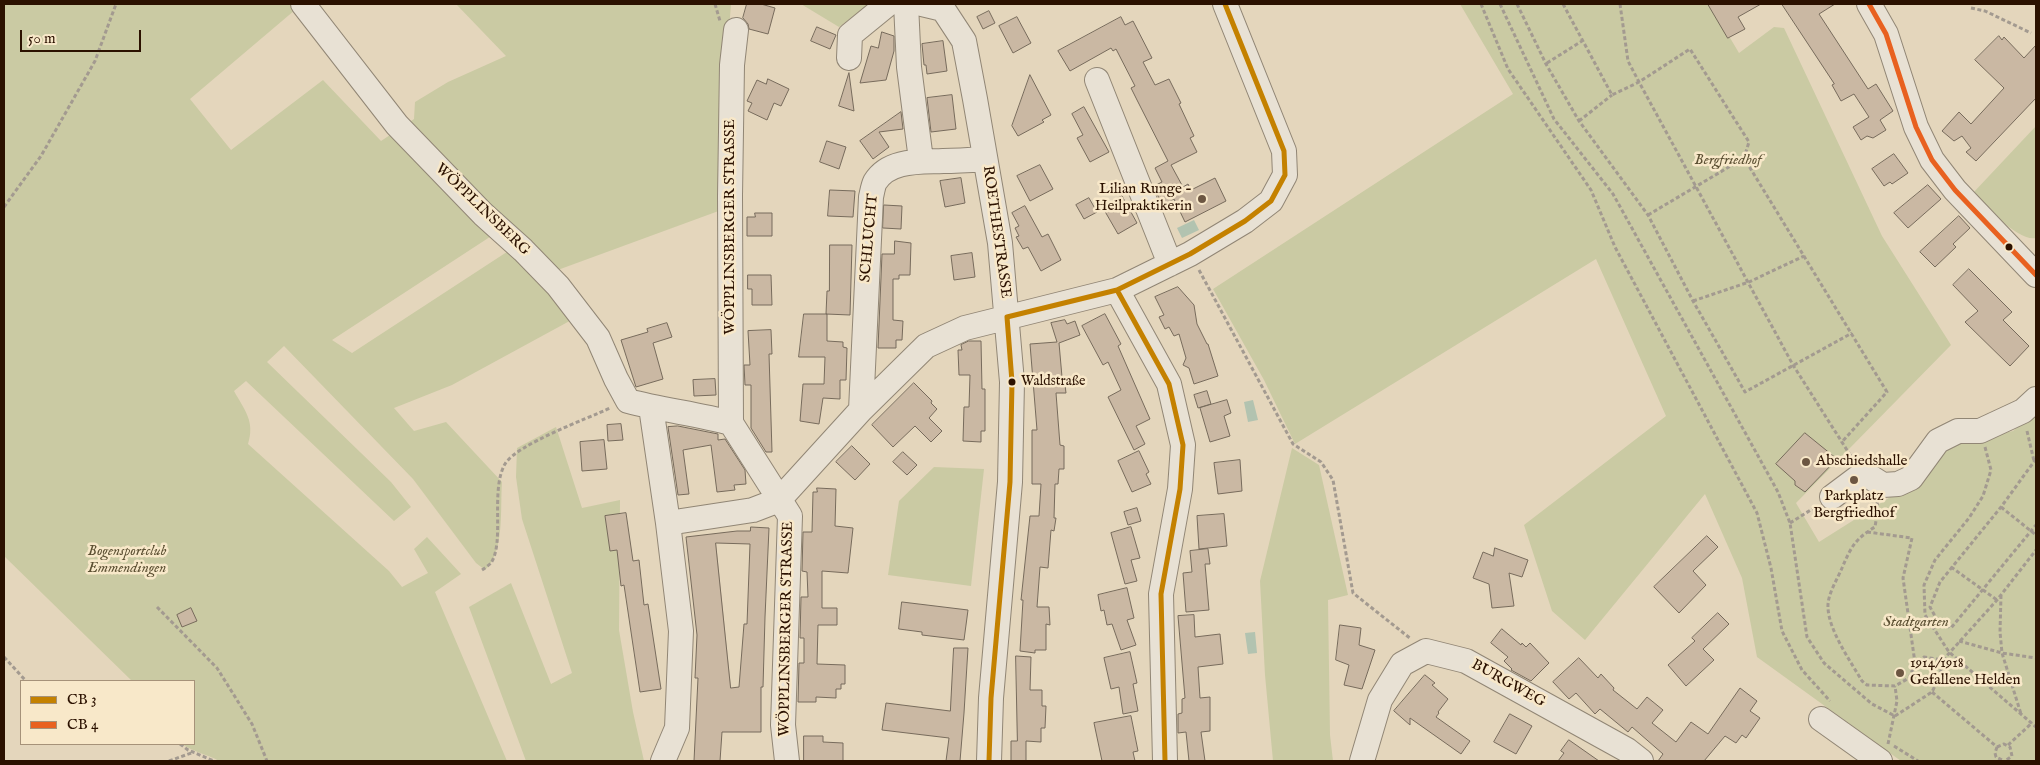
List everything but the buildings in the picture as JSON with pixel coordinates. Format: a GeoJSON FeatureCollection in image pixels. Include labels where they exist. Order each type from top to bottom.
{"type":"FeatureCollection","features":[{"type":"Feature","properties":{"kind":"street","name":"WÖPPLINSBERG"},"geometry":{"type":"LineString","coordinates":[[303,4],[398,125],[483,214],[523,250],[558,286],[598,338],[628,401]]}},
{"type":"Feature","properties":{"kind":"street"},"geometry":{"type":"LineString","coordinates":[[849,58],[850,35],[888,4]]}},
{"type":"Feature","properties":{"kind":"street"},"geometry":{"type":"LineString","coordinates":[[906,4],[909,67],[921,160]]}},
{"type":"Feature","properties":{"kind":"street"},"geometry":{"type":"LineString","coordinates":[[668,523],[753,510],[779,500],[861,410],[926,346],[966,328],[1117,290],[1180,259],[1245,221],[1271,201],[1285,175],[1284,151],[1225,4]]}},
{"type":"Feature","properties":{"kind":"street"},"geometry":{"type":"LineString","coordinates":[[1870,4],[1886,34],[1916,127],[1932,160],[1955,190],[2033,265]]}},
{"type":"Feature","properties":{"kind":"street","name":"ROETHESTRASSE"},"geometry":{"type":"LineString","coordinates":[[937,6],[964,41],[1000,243],[1012,382],[1010,482],[991,698],[989,761]]}},
{"type":"Feature","properties":{"kind":"street","name":"WÖPPLINSBERGER STRASSE"},"geometry":{"type":"LineString","coordinates":[[736,30],[732,64],[730,206],[731,423],[790,516],[783,725],[786,761]]}},
{"type":"Feature","properties":{"kind":"street"},"geometry":{"type":"LineString","coordinates":[[1097,80],[1180,259]]}},
{"type":"Feature","properties":{"kind":"street","name":"SCHLUCHT"},"geometry":{"type":"LineString","coordinates":[[861,410],[871,197],[875,182],[887,171],[897,166],[921,160],[940,162],[986,159]]}},
{"type":"Feature","properties":{"kind":"street"},"geometry":{"type":"LineString","coordinates":[[1117,290],[1169,384],[1183,445],[1180,490],[1161,594],[1164,761]]}},
{"type":"Feature","properties":{"kind":"street"},"geometry":{"type":"LineString","coordinates":[[628,401],[654,408],[701,415],[731,423]]}},
{"type":"Feature","properties":{"kind":"street"},"geometry":{"type":"LineString","coordinates":[[1827,500],[1864,473],[1883,485],[1898,484],[1911,478],[1938,441],[1958,431],[1980,431],[2030,405]]}},
{"type":"Feature","properties":{"kind":"street"},"geometry":{"type":"LineString","coordinates":[[654,408],[681,631],[677,728],[662,761]]}},
{"type":"Feature","properties":{"kind":"street"},"geometry":{"type":"LineString","coordinates":[[1358,756],[1380,700],[1402,664],[1426,651],[1428,652]]}},
{"type":"Feature","properties":{"kind":"street","name":"BURGWEG"},"geometry":{"type":"LineString","coordinates":[[1428,652],[1466,661],[1627,750],[1641,761]]}},
{"type":"Feature","properties":{"kind":"street"},"geometry":{"type":"LineString","coordinates":[[1827,711],[1883,748]]}},
{"type":"Feature","properties":{"kind":"path"},"geometry":{"type":"LineString","coordinates":[[4,207],[41,156],[95,61],[116,4]]}},
{"type":"Feature","properties":{"kind":"path"},"geometry":{"type":"LineString","coordinates":[[1481,4],[1508,68],[1591,190],[1616,247],[1757,513],[1771,568],[1782,631],[1802,670],[1827,711]]}},
{"type":"Feature","properties":{"kind":"path"},"geometry":{"type":"LineString","coordinates":[[1500,4],[1554,119],[1613,194],[1778,492],[1790,523],[1807,637],[1824,663],[1872,704],[1895,716]]}},
{"type":"Feature","properties":{"kind":"path"},"geometry":{"type":"LineString","coordinates":[[1517,4],[1546,64],[1579,121],[1648,215],[1693,302],[1745,392],[1852,334]]}},
{"type":"Feature","properties":{"kind":"path"},"geometry":{"type":"LineString","coordinates":[[1563,4],[1612,95]]}},
{"type":"Feature","properties":{"kind":"path"},"geometry":{"type":"LineString","coordinates":[[1620,4],[1628,61],[1793,365],[1849,454]]}},
{"type":"Feature","properties":{"kind":"path"},"geometry":{"type":"LineString","coordinates":[[1971,8],[1985,11],[2030,32]]}},
{"type":"Feature","properties":{"kind":"path"},"geometry":{"type":"LineString","coordinates":[[1546,64],[1582,41]]}},
{"type":"Feature","properties":{"kind":"path"},"geometry":{"type":"LineString","coordinates":[[1579,121],[1612,95],[1639,82],[1690,49],[1749,142],[1744,158],[1648,215]]}},
{"type":"Feature","properties":{"kind":"path"},"geometry":{"type":"LineString","coordinates":[[1744,158],[1887,392],[1841,443]]}},
{"type":"Feature","properties":{"kind":"path"},"geometry":{"type":"LineString","coordinates":[[1693,302],[1749,282],[1804,256]]}},
{"type":"Feature","properties":{"kind":"path"},"geometry":{"type":"LineString","coordinates":[[1180,259],[1294,444],[1321,462],[1333,480],[1353,593],[1428,652]]}},
{"type":"Feature","properties":{"kind":"path"},"geometry":{"type":"LineString","coordinates":[[482,570],[491,562],[496,546],[500,481],[506,464],[516,453],[531,444],[628,401]]}},
{"type":"Feature","properties":{"kind":"path"},"geometry":{"type":"LineString","coordinates":[[2030,405],[2035,460],[2001,507],[1940,582],[1930,607],[1936,618],[1951,628],[2036,525]]}},
{"type":"Feature","properties":{"kind":"path"},"geometry":{"type":"LineString","coordinates":[[1980,431],[1991,470],[1983,496],[1969,518],[1935,560],[1924,585],[1925,615],[1949,652],[2036,727]]}},
{"type":"Feature","properties":{"kind":"path"},"geometry":{"type":"LineString","coordinates":[[1790,523],[1827,500]]}},
{"type":"Feature","properties":{"kind":"path"},"geometry":{"type":"LineString","coordinates":[[1876,500],[1878,508],[1875,527],[1860,536],[1851,547],[1832,591],[1828,608],[1837,639],[1862,681],[1867,684],[1895,686],[1909,678],[1915,664],[1924,657],[1942,660]]}},
{"type":"Feature","properties":{"kind":"path"},"geometry":{"type":"LineString","coordinates":[[2001,507],[2036,535]]}},
{"type":"Feature","properties":{"kind":"path"},"geometry":{"type":"LineString","coordinates":[[1866,532],[1912,538],[1902,578],[1915,664]]}},
{"type":"Feature","properties":{"kind":"path"},"geometry":{"type":"LineString","coordinates":[[1895,716],[1932,692],[1940,676],[1942,660],[1997,600],[2036,550]]}},
{"type":"Feature","properties":{"kind":"path"},"geometry":{"type":"LineString","coordinates":[[1951,567],[1997,600]]}},
{"type":"Feature","properties":{"kind":"path"},"geometry":{"type":"LineString","coordinates":[[2001,594],[2000,632],[2002,653],[2022,714]]}},
{"type":"Feature","properties":{"kind":"path"},"geometry":{"type":"LineString","coordinates":[[157,607],[217,668],[252,724],[267,761]]}},
{"type":"Feature","properties":{"kind":"path"},"geometry":{"type":"LineString","coordinates":[[1932,626],[1936,618]]}},
{"type":"Feature","properties":{"kind":"path"},"geometry":{"type":"LineString","coordinates":[[1959,641],[2002,653],[2036,658]]}},
{"type":"Feature","properties":{"kind":"path"},"geometry":{"type":"LineString","coordinates":[[4,657],[25,680]]}},
{"type":"Feature","properties":{"kind":"path"},"geometry":{"type":"LineString","coordinates":[[1895,686],[1897,701],[1895,716],[1883,748],[1918,761]]}},
{"type":"Feature","properties":{"kind":"path"},"geometry":{"type":"LineString","coordinates":[[1932,692],[1997,747]]}},
{"type":"Feature","properties":{"kind":"path"},"geometry":{"type":"LineString","coordinates":[[1997,747],[2008,745],[2032,723]]}},
{"type":"Feature","properties":{"kind":"path"},"geometry":{"type":"LineString","coordinates":[[182,745],[214,761]]}},
{"type":"Feature","properties":{"kind":"path"},"geometry":{"type":"LineString","coordinates":[[2008,745],[2012,750],[2011,758]]}},
{"type":"Feature","properties":{"kind":"path"},"geometry":{"type":"LineString","coordinates":[[1997,747],[1996,757],[2005,761],[2011,758]]}},
{"type":"Feature","properties":{"kind":"path"},"geometry":{"type":"LineString","coordinates":[[169,761],[194,752]]}},
{"type":"Feature","properties":{"kind":"path"},"geometry":{"type":"LineString","coordinates":[[2011,758],[2014,761]]}},
{"type":"Feature","properties":{"kind":"green space","name":"Bogensportclub Emmendingen"},"geometry":{"type":"Polygon","coordinates":[[[4,4],[316,4],[295,10],[190,99],[231,150],[323,80],[381,141],[414,119],[415,102],[448,82],[506,56],[456,4],[731,4],[723,111],[724,209],[555,271],[588,311],[452,385],[394,408],[414,431],[446,422],[502,482],[499,541],[496,553],[485,570],[476,563],[413,479],[284,346],[267,362],[391,482],[411,507],[394,521],[246,381],[234,391],[250,422],[248,444],[389,571],[402,587],[428,573],[414,549],[427,537],[461,574],[435,592],[507,761],[219,761],[184,745],[195,745],[195,680],[131,680],[4,556],[4,4]],[[499,231],[332,340],[352,353],[516,246],[499,231]]]}},
{"type":"Feature","properties":{"kind":"green space"},"geometry":{"type":"Polygon","coordinates":[[[801,4],[869,4],[839,27],[801,4]]]}},
{"type":"Feature","properties":{"kind":"green space"},"geometry":{"type":"Polygon","coordinates":[[[1460,4],[1710,4],[1739,53],[1774,27],[1784,28],[1882,236],[1951,345],[1796,503],[1819,542],[1903,489],[1950,445],[2013,431],[2036,412],[2036,761],[1901,761],[1757,657],[1742,578],[1705,494],[1585,640],[1552,611],[1524,525],[1666,416],[1596,259],[1295,444],[1264,380],[1213,289],[1513,94],[1460,4]]]}},
{"type":"Feature","properties":{"kind":"green space"},"geometry":{"type":"Polygon","coordinates":[[[2036,126],[2036,238],[2029,238],[2002,222],[1973,193],[2036,126]]]}},
{"type":"Feature","properties":{"kind":"green space"},"geometry":{"type":"Polygon","coordinates":[[[556,427],[582,508],[620,500],[619,630],[633,712],[644,761],[526,761],[469,607],[511,583],[551,684],[572,673],[522,519],[516,477],[517,448],[556,427]]]}},
{"type":"Feature","properties":{"kind":"green space"},"geometry":{"type":"Polygon","coordinates":[[[1292,448],[1319,465],[1348,595],[1328,600],[1330,735],[1333,761],[1273,761],[1265,675],[1260,581],[1292,448]]]}},
{"type":"Feature","properties":{"kind":"green space"},"geometry":{"type":"Polygon","coordinates":[[[934,467],[984,469],[971,586],[888,575],[899,501],[934,467]]]}},
{"type":"Feature","properties":{"kind":"shaded area"},"geometry":{"type":"Polygon","coordinates":[[[1194,220],[1199,230],[1182,238],[1177,228],[1194,220]]]}},
{"type":"Feature","properties":{"kind":"shaded area"},"geometry":{"type":"Polygon","coordinates":[[[1253,400],[1258,420],[1248,422],[1244,402],[1253,400]]]}},
{"type":"Feature","properties":{"kind":"shaded area"},"geometry":{"type":"Polygon","coordinates":[[[1255,632],[1257,653],[1248,654],[1245,633],[1255,632]]]}},
{"type":"Feature","properties":{"kind":"transit line"},"geometry":{"type":"LineString","coordinates":[[1007,317],[1117,290],[1190,254],[1245,221],[1271,201],[1285,175],[1284,151],[1225,4]]}},
{"type":"Feature","properties":{"kind":"transit line"},"geometry":{"type":"LineString","coordinates":[[1869,4],[1886,34],[1916,127],[1932,160],[1955,190],[2036,275]]}},
{"type":"Feature","properties":{"kind":"transit line"},"geometry":{"type":"LineString","coordinates":[[1117,290],[1169,384],[1183,445],[1180,489],[1161,594],[1165,761]]}},
{"type":"Feature","properties":{"kind":"transit line"},"geometry":{"type":"LineString","coordinates":[[989,761],[991,698],[1010,482],[1012,382],[1007,317]]}},
{"type":"Feature","properties":{"kind":"place","name":"Lilian Runge - Heilpraktikerin"},"geometry":{"type":"Point","coordinates":[1202,199]}},
{"type":"Feature","properties":{"kind":"place","name":"Waldstraße"},"geometry":{"type":"Point","coordinates":[1012,382]}},
{"type":"Feature","properties":{"kind":"place","name":"Abschiedshalle"},"geometry":{"type":"Point","coordinates":[1806,462]}},
{"type":"Feature","properties":{"kind":"place","name":"Parkplatz Bergfriedhof"},"geometry":{"type":"Point","coordinates":[1854,480]}},
{"type":"Feature","properties":{"kind":"place","name":"1914/1918 Gefallene Helden"},"geometry":{"type":"Point","coordinates":[1900,673]}},
{"type":"Feature","properties":{"kind":"park label","name":"Bergfriedhof"},"geometry":{"type":"Point","coordinates":[1728,161]}},
{"type":"Feature","properties":{"kind":"park label","name":"Stadtgarten"},"geometry":{"type":"Point","coordinates":[1916,623]}}]}
